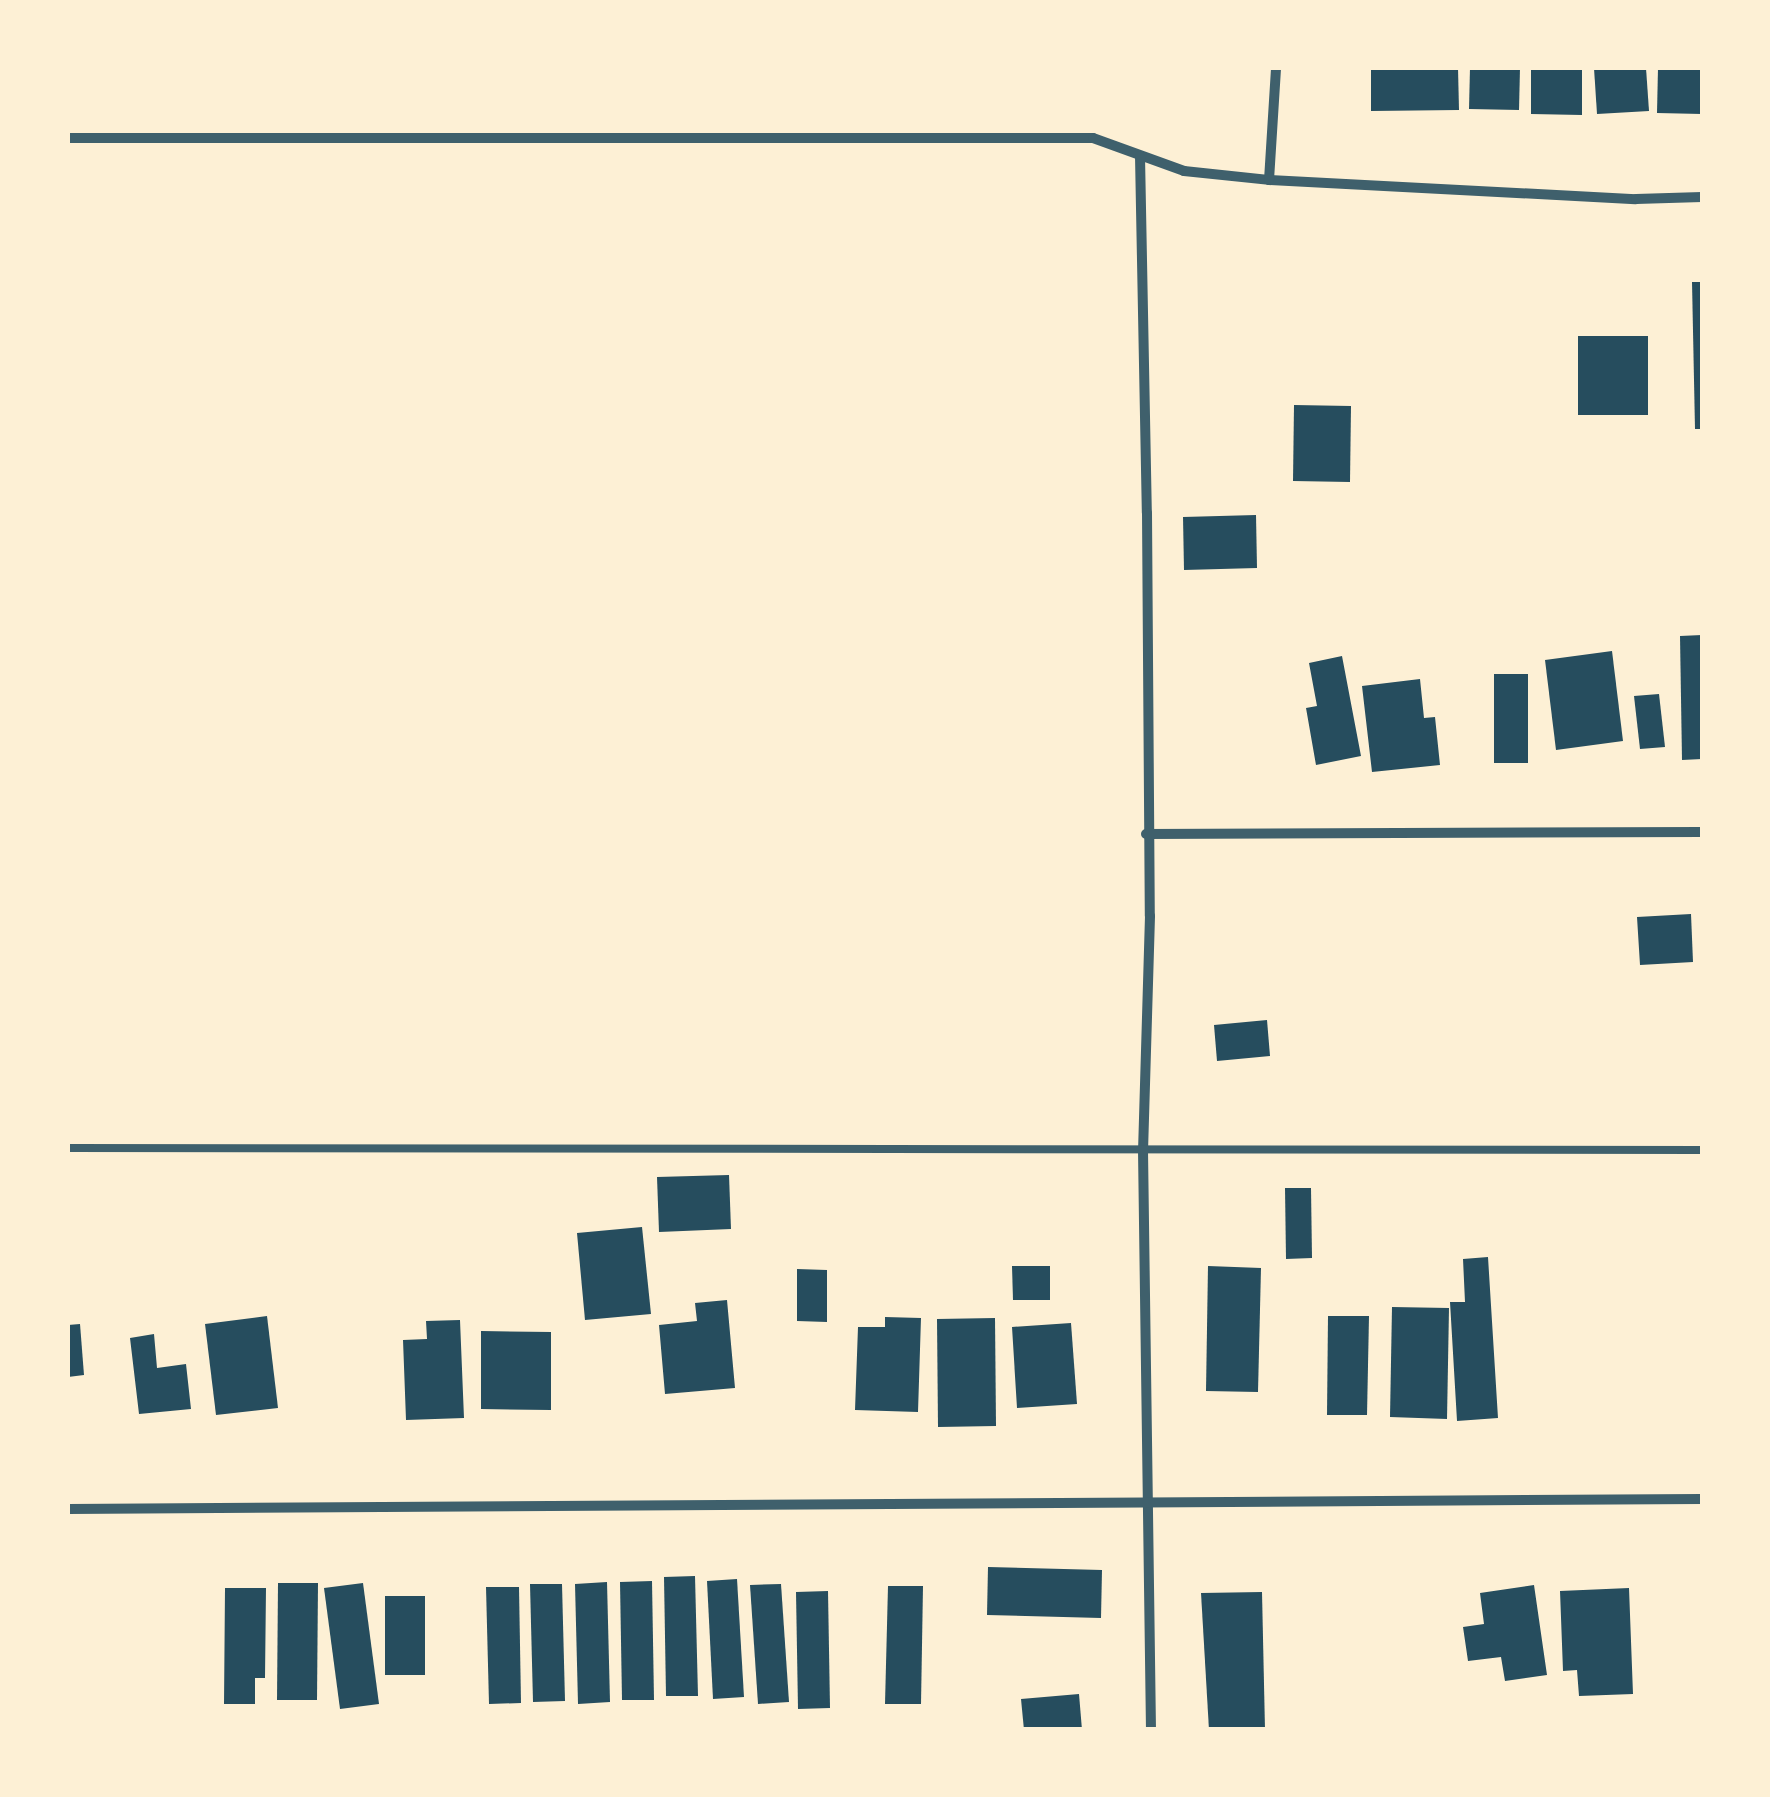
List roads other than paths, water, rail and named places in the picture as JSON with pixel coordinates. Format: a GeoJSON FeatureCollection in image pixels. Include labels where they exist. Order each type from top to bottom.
{"type":"FeatureCollection","features":[{"type":"Feature","properties":{"kind":"street"},"geometry":{"type":"LineString","coordinates":[[1269,180],[1276,68]]}},
{"type":"Feature","properties":{"kind":"street"},"geometry":{"type":"LineString","coordinates":[[68,138],[1093,138],[1184,171],[1269,180],[1636,199],[1702,196]]}},
{"type":"Feature","properties":{"kind":"street"},"geometry":{"type":"LineString","coordinates":[[1140,156],[1150,916],[1144,1150],[1151,1730]]}},
{"type":"Feature","properties":{"kind":"street"},"geometry":{"type":"LineString","coordinates":[[1146,834],[1702,832]]}},
{"type":"Feature","properties":{"kind":"street"},"geometry":{"type":"LineString","coordinates":[[68,1509],[1702,1499]]}},
{"type":"Feature","properties":{"kind":"lane"},"geometry":{"type":"LineString","coordinates":[[68,1148],[1702,1150]]}}]}
